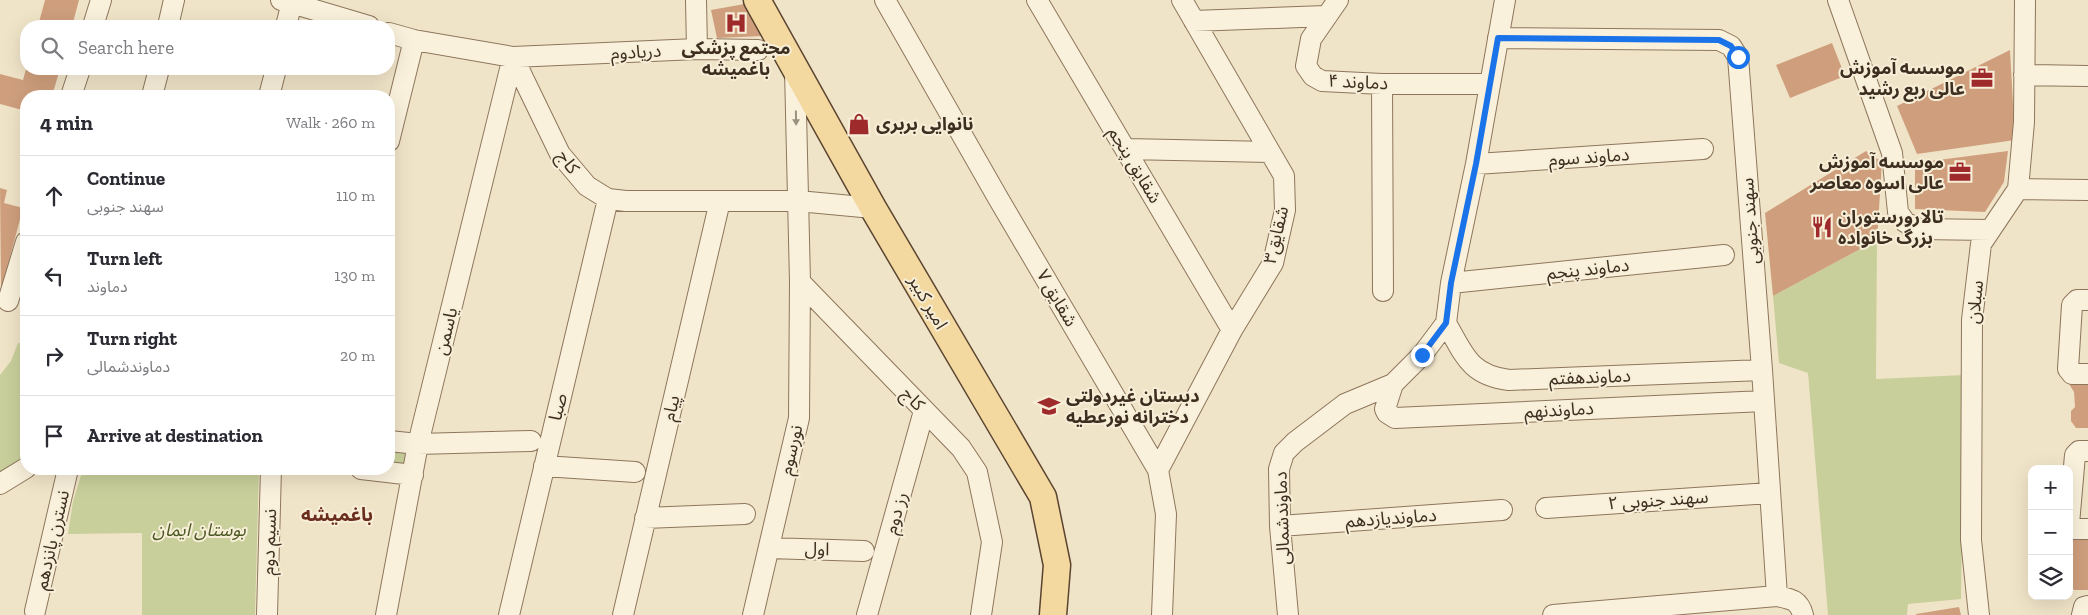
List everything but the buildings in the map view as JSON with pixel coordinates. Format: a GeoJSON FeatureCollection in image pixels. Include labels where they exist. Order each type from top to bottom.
{"type":"FeatureCollection","features":[{"type":"Feature","properties":{"kind":"main road","name":"امیر کبیر"},"geometry":{"type":"LineString","coordinates":[[757,0],[873,208],[1043,497],[1057,565],[1053,615]]}},
{"type":"Feature","properties":{"kind":"street"},"geometry":{"type":"LineString","coordinates":[[95,20],[101,0]]}},
{"type":"Feature","properties":{"kind":"street"},"geometry":{"type":"LineString","coordinates":[[169,20],[174,0]]}},
{"type":"Feature","properties":{"kind":"street"},"geometry":{"type":"LineString","coordinates":[[696,0],[697,49]]}},
{"type":"Feature","properties":{"kind":"street","name":"شقایق ۷"},"geometry":{"type":"LineString","coordinates":[[885,0],[998,198],[1158,470],[1166,514],[1162,615]]}},
{"type":"Feature","properties":{"kind":"street","name":"شقایق پنجم"},"geometry":{"type":"LineString","coordinates":[[1037,0],[1232,330]]}},
{"type":"Feature","properties":{"kind":"street","name":"شقایق۳"},"geometry":{"type":"LineString","coordinates":[[1158,470],[1232,330],[1273,263],[1285,210],[1284,176],[1182,0]]}},
{"type":"Feature","properties":{"kind":"street","name":"دماوند ۴"},"geometry":{"type":"LineString","coordinates":[[1338,0],[1311,39],[1308,52],[1306,66],[1313,76],[1322,81],[1382,84],[1490,84]]}},
{"type":"Feature","properties":{"kind":"street"},"geometry":{"type":"LineString","coordinates":[[1446,323],[1451,283],[1476,164],[1505,0]]}},
{"type":"Feature","properties":{"kind":"street"},"geometry":{"type":"LineString","coordinates":[[1838,0],[1892,153],[1898,212],[1905,222],[1918,229],[1990,230]]}},
{"type":"Feature","properties":{"kind":"street","name":"سبلان"},"geometry":{"type":"LineString","coordinates":[[1979,615],[1971,540],[1972,320],[1981,244],[2018,189],[2024,122],[2025,0]]}},
{"type":"Feature","properties":{"kind":"street"},"geometry":{"type":"LineString","coordinates":[[286,20],[287,1],[349,20]]}},
{"type":"Feature","properties":{"kind":"street"},"geometry":{"type":"LineString","coordinates":[[1194,21],[1326,16]]}},
{"type":"Feature","properties":{"kind":"street"},"geometry":{"type":"LineString","coordinates":[[395,34],[414,40],[514,57]]}},
{"type":"Feature","properties":{"kind":"street","name":"سهند جنوبی"},"geometry":{"type":"LineString","coordinates":[[1498,38],[1719,40],[1731,46],[1738,57],[1777,596]]}},
{"type":"Feature","properties":{"kind":"street"},"geometry":{"type":"LineString","coordinates":[[395,117],[414,40]]}},
{"type":"Feature","properties":{"kind":"street","name":"دریادوم"},"geometry":{"type":"LineString","coordinates":[[514,57],[697,49],[758,50]]}},
{"type":"Feature","properties":{"kind":"street","name":"کاج"},"geometry":{"type":"LineString","coordinates":[[514,57],[560,154],[587,186],[608,199],[626,201],[798,201],[873,208]]}},
{"type":"Feature","properties":{"kind":"street","name":"یاسمن"},"geometry":{"type":"LineString","coordinates":[[386,611],[418,444],[514,57]]}},
{"type":"Feature","properties":{"kind":"street"},"geometry":{"type":"LineString","coordinates":[[795,69],[800,282]]}},
{"type":"Feature","properties":{"kind":"street"},"geometry":{"type":"LineString","coordinates":[[73,90],[78,75]]}},
{"type":"Feature","properties":{"kind":"street"},"geometry":{"type":"LineString","coordinates":[[154,90],[157,75]]}},
{"type":"Feature","properties":{"kind":"street"},"geometry":{"type":"LineString","coordinates":[[271,90],[274,75]]}},
{"type":"Feature","properties":{"kind":"street"},"geometry":{"type":"LineString","coordinates":[[2024,75],[2088,76]]}},
{"type":"Feature","properties":{"kind":"street"},"geometry":{"type":"LineString","coordinates":[[1382,84],[1382,291]]}},
{"type":"Feature","properties":{"kind":"street"},"geometry":{"type":"LineString","coordinates":[[1126,149],[1270,152]]}},
{"type":"Feature","properties":{"kind":"street","name":"دماوند سوم"},"geometry":{"type":"LineString","coordinates":[[1476,164],[1703,149]]}},
{"type":"Feature","properties":{"kind":"street"},"geometry":{"type":"LineString","coordinates":[[2018,189],[2088,190]]}},
{"type":"Feature","properties":{"kind":"street","name":"صبا"},"geometry":{"type":"LineString","coordinates":[[509,615],[608,199]]}},
{"type":"Feature","properties":{"kind":"street","name":"پیام"},"geometry":{"type":"LineString","coordinates":[[623,615],[720,201]]}},
{"type":"Feature","properties":{"kind":"street","name":"دماوند پنجم"},"geometry":{"type":"LineString","coordinates":[[1451,283],[1724,255]]}},
{"type":"Feature","properties":{"kind":"street"},"geometry":{"type":"LineString","coordinates":[[8,301],[20,262]]}},
{"type":"Feature","properties":{"kind":"street","name":"کاج"},"geometry":{"type":"LineString","coordinates":[[800,282],[961,448],[977,472],[992,542],[981,615]]}},
{"type":"Feature","properties":{"kind":"street","name":"نورسوم"},"geometry":{"type":"LineString","coordinates":[[753,615],[799,418],[800,282]]}},
{"type":"Feature","properties":{"kind":"street"},"geometry":{"type":"LineString","coordinates":[[2088,300],[2077,300],[2072,305],[2068,369],[2072,374],[2088,374]]}},
{"type":"Feature","properties":{"kind":"street","name":"دماوندهفتم"},"geometry":{"type":"LineString","coordinates":[[1446,323],[1468,360],[1478,371],[1493,378],[1509,380],[1762,370]]}},
{"type":"Feature","properties":{"kind":"street","name":"دماوندشمالی"},"geometry":{"type":"LineString","coordinates":[[1288,615],[1280,526],[1279,469],[1284,453],[1295,442],[1345,404],[1393,384],[1422,355],[1446,323]]}},
{"type":"Feature","properties":{"kind":"street","name":"دماوندنهم"},"geometry":{"type":"LineString","coordinates":[[1393,384],[1385,409],[1390,417],[1395,418],[1764,401]]}},
{"type":"Feature","properties":{"kind":"street","name":"رز دوم"},"geometry":{"type":"LineString","coordinates":[[867,615],[924,411]]}},
{"type":"Feature","properties":{"kind":"street"},"geometry":{"type":"LineString","coordinates":[[395,442],[418,444],[531,441]]}},
{"type":"Feature","properties":{"kind":"street"},"geometry":{"type":"LineString","coordinates":[[2070,510],[2075,455],[2079,451],[2088,451]]}},
{"type":"Feature","properties":{"kind":"street"},"geometry":{"type":"LineString","coordinates":[[544,466],[635,472]]}},
{"type":"Feature","properties":{"kind":"street"},"geometry":{"type":"LineString","coordinates":[[0,484],[20,472]]}},
{"type":"Feature","properties":{"kind":"street"},"geometry":{"type":"LineString","coordinates":[[395,473],[413,475]]}},
{"type":"Feature","properties":{"kind":"street","name":"نسترن پانزدهم"},"geometry":{"type":"LineString","coordinates":[[35,611],[67,475]]}},
{"type":"Feature","properties":{"kind":"street","name":"نسیم دوم"},"geometry":{"type":"LineString","coordinates":[[267,615],[271,475]]}},
{"type":"Feature","properties":{"kind":"street","name":"سهند جنوبی ۲"},"geometry":{"type":"LineString","coordinates":[[1546,508],[1770,492]]}},
{"type":"Feature","properties":{"kind":"street","name":"دماوندیازدهم"},"geometry":{"type":"LineString","coordinates":[[1280,526],[1502,510]]}},
{"type":"Feature","properties":{"kind":"street"},"geometry":{"type":"LineString","coordinates":[[645,518],[745,514]]}},
{"type":"Feature","properties":{"kind":"street"},"geometry":{"type":"LineString","coordinates":[[2073,529],[2088,529]]}},
{"type":"Feature","properties":{"kind":"street","name":"اول"},"geometry":{"type":"LineString","coordinates":[[769,548],[864,551]]}},
{"type":"Feature","properties":{"kind":"street"},"geometry":{"type":"LineString","coordinates":[[1553,615],[1777,596],[1795,600],[1800,604],[1803,615]]}},
{"type":"Feature","properties":{"kind":"street"},"geometry":{"type":"LineString","coordinates":[[2082,615],[2084,607],[2088,606]]}},
{"type":"Feature","properties":{"kind":"green space"},"geometry":{"type":"Polygon","coordinates":[[[1877,240],[1876,379],[1964,375],[1961,599],[1908,604],[1907,615],[1828,615],[1808,373],[1779,363],[1773,296],[1877,240]]]}},
{"type":"Feature","properties":{"kind":"green space"},"geometry":{"type":"Polygon","coordinates":[[[18,343],[20,343],[20,465],[0,478],[0,375],[11,361],[18,343]]]}},
{"type":"Feature","properties":{"kind":"green space"},"geometry":{"type":"Polygon","coordinates":[[[395,446],[413,448],[409,470],[395,469],[395,446]]]}},
{"type":"Feature","properties":{"kind":"green space","name":"بوستان ایمان"},"geometry":{"type":"Polygon","coordinates":[[[81,475],[259,475],[255,615],[142,615],[142,533],[68,534],[73,501],[81,475]]]}},
{"type":"Feature","properties":{"kind":"place","name":"مجتمع پزشکی باغمیشه"},"geometry":{"type":"Point","coordinates":[736,23]}},
{"type":"Feature","properties":{"kind":"place","name":"موسسه آموزش عالی ربع رشید"},"geometry":{"type":"Point","coordinates":[1982,78]}},
{"type":"Feature","properties":{"kind":"place","name":"نانوایی بربری"},"geometry":{"type":"Point","coordinates":[859,124]}},
{"type":"Feature","properties":{"kind":"place","name":"موسسه آموزش عالی اسوه معاصر"},"geometry":{"type":"Point","coordinates":[1960,172]}},
{"type":"Feature","properties":{"kind":"place","name":"تالارورستوران بزرگ خانواده"},"geometry":{"type":"Point","coordinates":[1822,227]}},
{"type":"Feature","properties":{"kind":"place","name":"دبستان غیردولتی دخترانه نورعطیه"},"geometry":{"type":"Point","coordinates":[1049,406]}},
{"type":"Feature","properties":{"kind":"district","name":"باغمیشه"},"geometry":{"type":"Point","coordinates":[337,514]}},
{"type":"Feature","properties":{"kind":"route"},"geometry":{"type":"LineString","coordinates":[[1422,355],[1446,323],[1451,283],[1476,164],[1498,38],[1719,40],[1731,46],[1738,57]]}}]}
